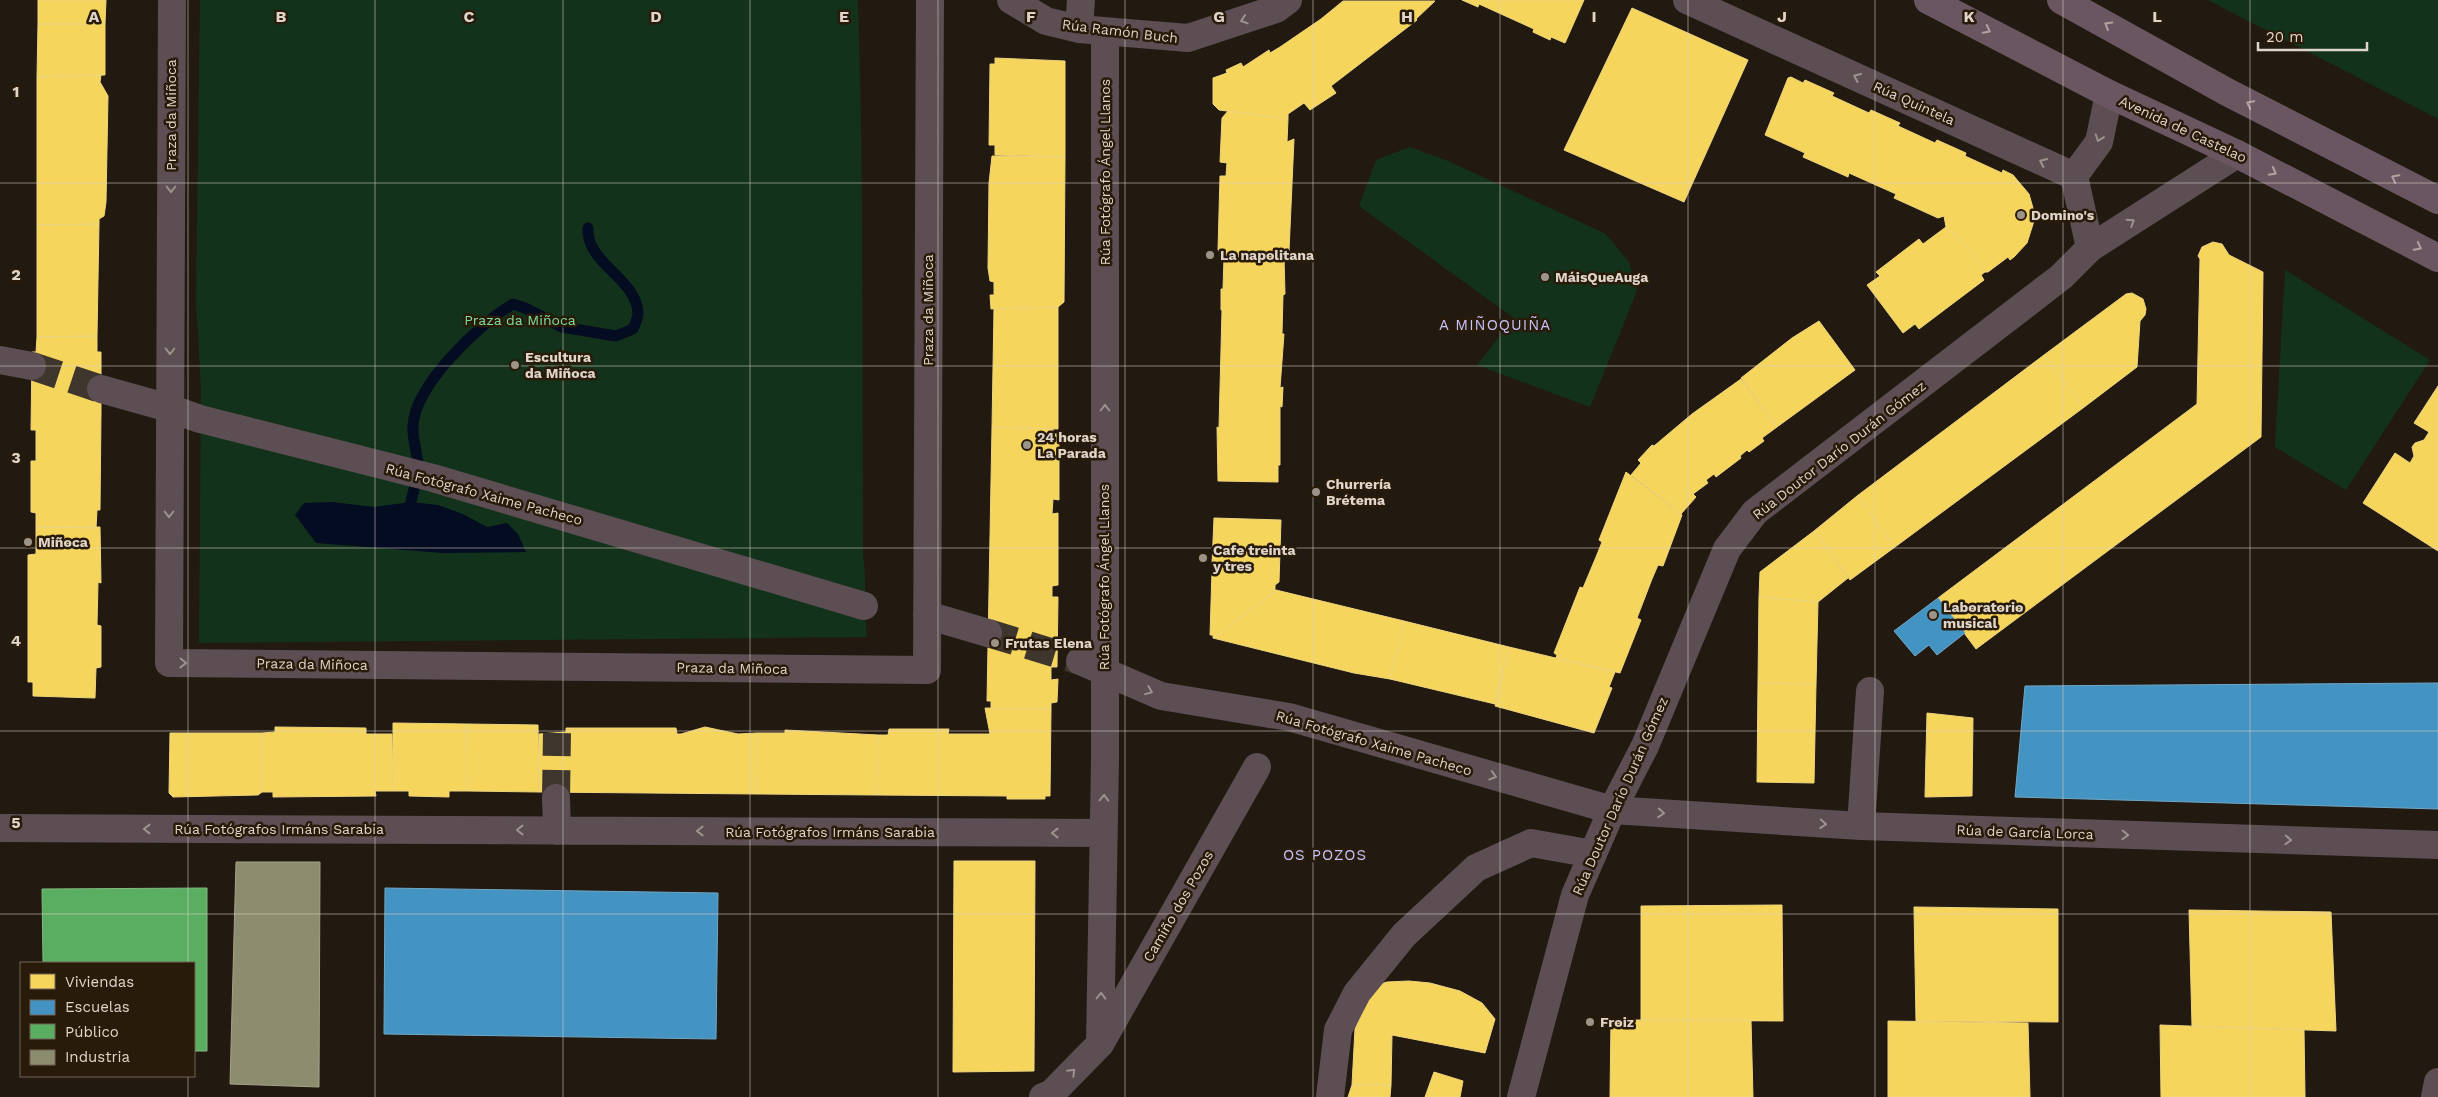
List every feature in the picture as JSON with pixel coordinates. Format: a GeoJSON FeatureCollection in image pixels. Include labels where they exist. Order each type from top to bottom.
{"type":"FeatureCollection","features":[{"type":"Feature","properties":{"kind":"main road","name":"Avenida de Castelao"},"geometry":{"type":"LineString","coordinates":[[1928,0],[2109,94],[2237,154],[2438,258]]}},
{"type":"Feature","properties":{"kind":"main road"},"geometry":{"type":"LineString","coordinates":[[2061,0],[2227,92],[2438,200]]}},
{"type":"Feature","properties":{"kind":"street","name":"Praza da Miñoca"},"geometry":{"type":"LineString","coordinates":[[172,0],[169,662],[927,670],[930,0]]}},
{"type":"Feature","properties":{"kind":"street","name":"Rúa Ramón Buch"},"geometry":{"type":"LineString","coordinates":[[1011,0],[1046,21],[1092,30],[1188,38],[1276,10],[1288,0]]}},
{"type":"Feature","properties":{"kind":"street","name":"Rúa Fotógrafo Ángel Llanos"},"geometry":{"type":"LineString","coordinates":[[1081,0],[1092,30],[1104,673],[1100,1044]]}},
{"type":"Feature","properties":{"kind":"street","name":"Rúa Quintela"},"geometry":{"type":"LineString","coordinates":[[1687,0],[2074,176]]}},
{"type":"Feature","properties":{"kind":"street"},"geometry":{"type":"LineString","coordinates":[[2090,248],[2074,176],[2099,142],[2109,94]]}},
{"type":"Feature","properties":{"kind":"street","name":"Rúa Doutor Darío Durán Gómez"},"geometry":{"type":"LineString","coordinates":[[1521,1097],[1575,895],[1612,810],[1645,746],[1727,550],[1755,512],[2062,277],[2090,248],[2237,154]]}},
{"type":"Feature","properties":{"kind":"street"},"geometry":{"type":"LineString","coordinates":[[0,360],[32,366]]}},
{"type":"Feature","properties":{"kind":"street","name":"Rúa Fotógrafo Xaime Pacheco"},"geometry":{"type":"LineString","coordinates":[[101,390],[169,408],[200,419],[433,478],[864,606]]}},
{"type":"Feature","properties":{"kind":"street"},"geometry":{"type":"LineString","coordinates":[[927,615],[988,633]]}},
{"type":"Feature","properties":{"kind":"street","name":"Rúa Fotógrafo Xaime Pacheco"},"geometry":{"type":"LineString","coordinates":[[1080,661],[1161,696],[1289,718],[1612,810]]}},
{"type":"Feature","properties":{"kind":"street"},"geometry":{"type":"LineString","coordinates":[[1861,826],[1870,691]]}},
{"type":"Feature","properties":{"kind":"street","name":"Camiño dos Pozos"},"geometry":{"type":"LineString","coordinates":[[1100,1044],[1257,767]]}},
{"type":"Feature","properties":{"kind":"street"},"geometry":{"type":"LineString","coordinates":[[556,798],[557,830]]}},
{"type":"Feature","properties":{"kind":"street","name":"Rúa de García Lorca"},"geometry":{"type":"LineString","coordinates":[[1612,810],[1861,826],[2438,845]]}},
{"type":"Feature","properties":{"kind":"street","name":"Rúa Fotógrafos Irmáns Sarabia"},"geometry":{"type":"LineString","coordinates":[[0,828],[1103,833]]}},
{"type":"Feature","properties":{"kind":"street"},"geometry":{"type":"LineString","coordinates":[[1330,1097],[1338,1030],[1357,993],[1404,936],[1476,868],[1531,843],[1593,854]]}},
{"type":"Feature","properties":{"kind":"street"},"geometry":{"type":"LineString","coordinates":[[1043,1097],[1052,1093],[1100,1044]]}},
{"type":"Feature","properties":{"kind":"street"},"geometry":{"type":"LineString","coordinates":[[2435,1097],[2438,1082]]}},
{"type":"Feature","properties":{"kind":"green space","name":"Praza da Miñoca"},"geometry":{"type":"Polygon","coordinates":[[[200,0],[858,0],[862,208],[863,555],[867,637],[199,643],[201,388],[196,300],[200,0]]]}},
{"type":"Feature","properties":{"kind":"green space"},"geometry":{"type":"Polygon","coordinates":[[[2208,0],[2438,0],[2438,119],[2208,0]]]}},
{"type":"Feature","properties":{"kind":"green space","name":"MáisQueAuga"},"geometry":{"type":"Polygon","coordinates":[[[1410,147],[1448,161],[1606,234],[1629,262],[1637,291],[1590,407],[1477,365],[1514,318],[1359,206],[1376,160],[1410,147]]]}},
{"type":"Feature","properties":{"kind":"green space"},"geometry":{"type":"Polygon","coordinates":[[[2285,270],[2430,360],[2346,490],[2275,447],[2285,270]]]}},
{"type":"Feature","properties":{"kind":"water"},"geometry":{"type":"Polygon","coordinates":[[[332,502],[374,507],[411,502],[438,505],[463,514],[487,527],[507,523],[518,534],[526,552],[443,553],[316,543],[295,515],[304,503],[332,502]]]}},
{"type":"Feature","properties":{"kind":"building: Viviendas"},"geometry":{"type":"Polygon","coordinates":[[[38,0],[106,0],[105,24],[38,24],[38,0]]]}},
{"type":"Feature","properties":{"kind":"building: Viviendas"},"geometry":{"type":"Polygon","coordinates":[[[1462,0],[1584,0],[1565,43],[1551,37],[1550,40],[1533,32],[1534,29],[1479,4],[1478,7],[1462,0]]]}},
{"type":"Feature","properties":{"kind":"building: Viviendas"},"geometry":{"type":"Polygon","coordinates":[[[1343,1],[1435,1],[1417,20],[1331,86],[1336,93],[1310,110],[1304,103],[1288,114],[1288,119],[1219,110],[1213,104],[1213,78],[1227,73],[1226,70],[1241,63],[1243,67],[1269,50],[1270,53],[1321,19],[1343,1]]]}},
{"type":"Feature","properties":{"kind":"building: Viviendas"},"geometry":{"type":"Polygon","coordinates":[[[1632,8],[1748,60],[1684,202],[1564,150],[1632,8]]]}},
{"type":"Feature","properties":{"kind":"building: Viviendas"},"geometry":{"type":"Polygon","coordinates":[[[38,24],[105,24],[105,75],[37,77],[38,24]]]}},
{"type":"Feature","properties":{"kind":"building: Viviendas"},"geometry":{"type":"Polygon","coordinates":[[[995,58],[1065,61],[1065,157],[995,155],[995,145],[989,145],[990,64],[995,64],[995,58]]]}},
{"type":"Feature","properties":{"kind":"building: Viviendas"},"geometry":{"type":"Polygon","coordinates":[[[101,75],[100,82],[108,96],[106,202],[104,216],[99,219],[99,224],[37,225],[37,77],[101,75]]]}},
{"type":"Feature","properties":{"kind":"building: Viviendas"},"geometry":{"type":"Polygon","coordinates":[[[1791,77],[1803,83],[1805,80],[1834,93],[1832,96],[1869,113],[1871,110],[1900,123],[1898,126],[1935,143],[1937,140],[1966,153],[1965,156],[2002,173],[2003,170],[2013,175],[2029,194],[2033,208],[2034,221],[2027,243],[2010,260],[2008,257],[1988,272],[1985,272],[1966,246],[1946,227],[1944,216],[1938,218],[1894,198],[1896,194],[1849,173],[1848,177],[1803,157],[1805,153],[1765,135],[1788,78],[1791,77]]]}},
{"type":"Feature","properties":{"kind":"building: Viviendas"},"geometry":{"type":"Polygon","coordinates":[[[1228,111],[1288,119],[1287,142],[1294,139],[1289,251],[1284,258],[1224,257],[1218,250],[1220,176],[1226,176],[1227,163],[1220,162],[1222,118],[1228,111]]]}},
{"type":"Feature","properties":{"kind":"building: Viviendas"},"geometry":{"type":"Polygon","coordinates":[[[992,156],[1065,157],[1064,302],[1058,307],[991,309],[990,295],[994,295],[994,282],[990,281],[988,268],[989,183],[992,156]]]}},
{"type":"Feature","properties":{"kind":"building: Viviendas"},"geometry":{"type":"Polygon","coordinates":[[[99,224],[97,336],[37,337],[37,225],[99,224]]]}},
{"type":"Feature","properties":{"kind":"building: Viviendas"},"geometry":{"type":"Polygon","coordinates":[[[1946,227],[1966,246],[1985,272],[1981,275],[1984,280],[1919,329],[1915,324],[1903,333],[1867,285],[1880,276],[1876,272],[1919,239],[1923,244],[1946,227]]]}},
{"type":"Feature","properties":{"kind":"building: Viviendas"},"geometry":{"type":"Polygon","coordinates":[[[2213,242],[2222,244],[2229,255],[2263,272],[2261,437],[1976,649],[1938,598],[2197,404],[2200,259],[2198,256],[2202,247],[2213,242]]]}},
{"type":"Feature","properties":{"kind":"building: Viviendas"},"geometry":{"type":"Polygon","coordinates":[[[1224,257],[1284,258],[1285,294],[1283,295],[1282,334],[1284,334],[1280,388],[1283,387],[1282,407],[1280,406],[1280,465],[1278,465],[1278,482],[1218,481],[1217,427],[1219,428],[1221,289],[1223,289],[1224,257]]]}},
{"type":"Feature","properties":{"kind":"building: Viviendas"},"geometry":{"type":"Polygon","coordinates":[[[2132,293],[2143,299],[2146,309],[2145,315],[2140,321],[2137,367],[2083,408],[2044,355],[2126,294],[2132,293]]]}},
{"type":"Feature","properties":{"kind":"building: Viviendas"},"geometry":{"type":"Polygon","coordinates":[[[1058,307],[1058,429],[992,427],[994,309],[1058,307]]]}},
{"type":"Feature","properties":{"kind":"building: Viviendas"},"geometry":{"type":"Polygon","coordinates":[[[1819,321],[1855,370],[1777,427],[1741,378],[1792,338],[1819,321]]]}},
{"type":"Feature","properties":{"kind":"building: Viviendas"},"geometry":{"type":"Polygon","coordinates":[[[97,336],[97,352],[101,352],[101,412],[100,510],[97,510],[96,528],[36,527],[36,513],[31,512],[31,461],[36,461],[36,430],[31,430],[32,352],[36,352],[37,337],[97,336]]]}},
{"type":"Feature","properties":{"kind":"building: Viviendas"},"geometry":{"type":"Polygon","coordinates":[[[2044,355],[2083,408],[1895,547],[1857,496],[2044,355]]]}},
{"type":"Feature","properties":{"kind":"building: Viviendas"},"geometry":{"type":"Polygon","coordinates":[[[1741,379],[1777,427],[1762,438],[1764,441],[1749,452],[1747,450],[1740,456],[1741,458],[1716,477],[1714,474],[1706,480],[1708,483],[1693,494],[1696,497],[1681,514],[1631,475],[1641,463],[1638,460],[1652,445],[1654,446],[1692,414],[1741,379]]]}},
{"type":"Feature","properties":{"kind":"building: Viviendas"},"geometry":{"type":"Polygon","coordinates":[[[2438,386],[2438,551],[2363,503],[2395,453],[2410,463],[2414,456],[2412,447],[2415,443],[2424,440],[2429,432],[2414,423],[2438,386]]]}},
{"type":"Feature","properties":{"kind":"building: Viviendas"},"geometry":{"type":"Polygon","coordinates":[[[992,427],[1053,429],[1053,434],[1059,434],[1059,500],[1053,499],[1052,514],[1058,513],[1058,585],[1052,586],[1052,597],[1058,597],[1057,667],[1051,667],[1051,680],[1058,679],[1057,702],[1051,703],[1051,709],[991,709],[991,701],[987,701],[992,427]]]}},
{"type":"Feature","properties":{"kind":"building: Viviendas"},"geometry":{"type":"Polygon","coordinates":[[[1626,472],[1682,515],[1663,566],[1658,565],[1652,579],[1637,618],[1641,620],[1620,673],[1556,658],[1557,655],[1554,653],[1580,587],[1583,588],[1602,542],[1599,540],[1626,472]]]}},
{"type":"Feature","properties":{"kind":"building: Viviendas"},"geometry":{"type":"Polygon","coordinates":[[[1857,496],[1895,547],[1850,580],[1814,531],[1857,496]]]}},
{"type":"Feature","properties":{"kind":"building: Viviendas"},"geometry":{"type":"Polygon","coordinates":[[[1214,518],[1281,520],[1279,582],[1275,585],[1275,592],[1213,638],[1213,635],[1210,635],[1212,571],[1216,571],[1216,564],[1212,564],[1214,518]]]}},
{"type":"Feature","properties":{"kind":"building: Viviendas"},"geometry":{"type":"Polygon","coordinates":[[[36,527],[100,527],[101,583],[98,582],[97,625],[101,626],[101,667],[96,668],[95,698],[33,696],[33,682],[28,682],[28,555],[36,554],[36,527]]]}},
{"type":"Feature","properties":{"kind":"building: Viviendas"},"geometry":{"type":"Polygon","coordinates":[[[1814,531],[1848,578],[1818,602],[1759,597],[1760,572],[1814,531]]]}},
{"type":"Feature","properties":{"kind":"building: Viviendas"},"geometry":{"type":"Polygon","coordinates":[[[1276,590],[1404,621],[1390,679],[1354,673],[1213,638],[1276,590]]]}},
{"type":"Feature","properties":{"kind":"building: Viviendas"},"geometry":{"type":"Polygon","coordinates":[[[1759,597],[1818,602],[1816,684],[1758,683],[1759,597]]]}},
{"type":"Feature","properties":{"kind":"building: Viviendas"},"geometry":{"type":"Polygon","coordinates":[[[1404,621],[1509,647],[1495,704],[1390,679],[1404,621]]]}},
{"type":"Feature","properties":{"kind":"building: Viviendas"},"geometry":{"type":"Polygon","coordinates":[[[1509,647],[1615,672],[1609,687],[1612,688],[1594,733],[1495,706],[1509,647]]]}},
{"type":"Feature","properties":{"kind":"building: Viviendas"},"geometry":{"type":"Polygon","coordinates":[[[1758,683],[1816,684],[1814,783],[1757,782],[1758,683]]]}},
{"type":"Feature","properties":{"kind":"building: Viviendas"},"geometry":{"type":"Polygon","coordinates":[[[985,708],[1051,709],[1050,796],[1045,796],[1045,799],[1007,799],[1007,796],[876,795],[878,735],[888,735],[889,729],[949,729],[948,734],[990,734],[985,708]]]}},
{"type":"Feature","properties":{"kind":"building: Viviendas"},"geometry":{"type":"Polygon","coordinates":[[[1927,713],[1973,718],[1972,796],[1925,797],[1927,713]]]}},
{"type":"Feature","properties":{"kind":"building: Viviendas"},"geometry":{"type":"Polygon","coordinates":[[[393,723],[466,724],[467,791],[449,791],[449,797],[409,796],[409,791],[393,791],[393,723]]]}},
{"type":"Feature","properties":{"kind":"building: Viviendas"},"geometry":{"type":"Polygon","coordinates":[[[466,724],[538,725],[539,792],[467,791],[466,724]]]}},
{"type":"Feature","properties":{"kind":"building: Viviendas"},"geometry":{"type":"Polygon","coordinates":[[[275,727],[366,728],[366,734],[392,734],[393,791],[375,791],[376,796],[273,797],[273,792],[262,792],[262,733],[275,732],[275,727]]]}},
{"type":"Feature","properties":{"kind":"building: Viviendas"},"geometry":{"type":"Polygon","coordinates":[[[705,727],[738,734],[757,733],[756,794],[539,792],[539,734],[566,732],[566,728],[676,728],[677,734],[681,734],[705,727]]]}},
{"type":"Feature","properties":{"kind":"building: Viviendas"},"geometry":{"type":"Polygon","coordinates":[[[785,730],[878,735],[876,795],[756,794],[757,733],[785,733],[785,730]]]}},
{"type":"Feature","properties":{"kind":"building: Viviendas"},"geometry":{"type":"Polygon","coordinates":[[[170,733],[262,733],[262,792],[258,795],[173,797],[169,793],[170,733]]]}},
{"type":"Feature","properties":{"kind":"building: Viviendas"},"geometry":{"type":"Polygon","coordinates":[[[954,861],[1035,861],[1034,1071],[953,1072],[954,861]]]}},
{"type":"Feature","properties":{"kind":"building: Viviendas"},"geometry":{"type":"Polygon","coordinates":[[[1782,905],[1783,1021],[1641,1020],[1641,906],[1782,905]]]}},
{"type":"Feature","properties":{"kind":"building: Viviendas"},"geometry":{"type":"Polygon","coordinates":[[[1914,907],[2058,909],[2058,1022],[1916,1021],[1914,907]]]}},
{"type":"Feature","properties":{"kind":"building: Viviendas"},"geometry":{"type":"Polygon","coordinates":[[[2189,910],[2331,912],[2336,1031],[2192,1026],[2189,910]]]}},
{"type":"Feature","properties":{"kind":"building: Viviendas"},"geometry":{"type":"Polygon","coordinates":[[[1409,981],[1430,983],[1460,991],[1482,1003],[1495,1019],[1485,1053],[1392,1035],[1391,1085],[1352,1085],[1355,1029],[1374,986],[1387,982],[1409,981]]]}},
{"type":"Feature","properties":{"kind":"building: Viviendas"},"geometry":{"type":"Polygon","coordinates":[[[1611,1020],[1751,1020],[1753,1097],[1610,1097],[1611,1020]]]}},
{"type":"Feature","properties":{"kind":"building: Viviendas"},"geometry":{"type":"Polygon","coordinates":[[[1888,1021],[2028,1023],[2030,1097],[1888,1097],[1888,1021]]]}},
{"type":"Feature","properties":{"kind":"building: Viviendas"},"geometry":{"type":"Polygon","coordinates":[[[2160,1025],[2304,1030],[2305,1097],[2161,1097],[2160,1025]]]}},
{"type":"Feature","properties":{"kind":"building: Viviendas"},"geometry":{"type":"Polygon","coordinates":[[[1434,1072],[1463,1081],[1460,1097],[1425,1097],[1434,1072]]]}},
{"type":"Feature","properties":{"kind":"building: Viviendas"},"geometry":{"type":"Polygon","coordinates":[[[1352,1085],[1391,1085],[1390,1097],[1348,1097],[1352,1085]]]}},
{"type":"Feature","properties":{"kind":"building: Escuelas","name":"Laboratorio musical"},"geometry":{"type":"Polygon","coordinates":[[[1938,598],[1965,633],[1937,655],[1929,645],[1915,656],[1894,631],[1938,598]]]}},
{"type":"Feature","properties":{"kind":"building: Escuelas"},"geometry":{"type":"Polygon","coordinates":[[[2438,683],[2438,809],[2015,797],[2025,686],[2438,683]]]}},
{"type":"Feature","properties":{"kind":"building: Escuelas"},"geometry":{"type":"Polygon","coordinates":[[[385,888],[718,893],[716,1039],[384,1034],[385,888]]]}},
{"type":"Feature","properties":{"kind":"building: Público"},"geometry":{"type":"Polygon","coordinates":[[[207,888],[207,1051],[195,1051],[195,962],[43,962],[42,889],[207,888]]]}},
{"type":"Feature","properties":{"kind":"building: Industria"},"geometry":{"type":"Polygon","coordinates":[[[236,862],[320,862],[319,1087],[230,1084],[236,862]]]}},
{"type":"Feature","properties":{"kind":"waterway"},"geometry":{"type":"LineString","coordinates":[[411,502],[418,472],[413,430],[417,409],[425,392],[451,357],[467,340],[499,313],[513,304],[562,327],[616,336],[633,329],[638,316],[636,302],[622,281],[595,252],[590,241],[588,228]]}},
{"type":"Feature","properties":{"kind":"tunnel"},"geometry":{"type":"LineString","coordinates":[[32,366],[101,389]]}},
{"type":"Feature","properties":{"kind":"tunnel"},"geometry":{"type":"LineString","coordinates":[[988,633],[1080,661]]}},
{"type":"Feature","properties":{"kind":"tunnel"},"geometry":{"type":"LineString","coordinates":[[556,798],[557,733]]}},
{"type":"Feature","properties":{"kind":"place","name":"Domino's"},"geometry":{"type":"Point","coordinates":[2021,215]}},
{"type":"Feature","properties":{"kind":"place","name":"La napolitana"},"geometry":{"type":"Point","coordinates":[1210,255]}},
{"type":"Feature","properties":{"kind":"place","name":"MáisQueAuga"},"geometry":{"type":"Point","coordinates":[1545,277]}},
{"type":"Feature","properties":{"kind":"place","name":"Escultura da Miñoca"},"geometry":{"type":"Point","coordinates":[515,365]}},
{"type":"Feature","properties":{"kind":"place","name":"24 horas La Parada"},"geometry":{"type":"Point","coordinates":[1027,445]}},
{"type":"Feature","properties":{"kind":"place","name":"Churrería Brétema"},"geometry":{"type":"Point","coordinates":[1316,492]}},
{"type":"Feature","properties":{"kind":"place","name":"Miñoca"},"geometry":{"type":"Point","coordinates":[28,542]}},
{"type":"Feature","properties":{"kind":"place","name":"Cafe treinta y tres"},"geometry":{"type":"Point","coordinates":[1203,558]}},
{"type":"Feature","properties":{"kind":"place","name":"Laboratorio musical"},"geometry":{"type":"Point","coordinates":[1933,615]}},
{"type":"Feature","properties":{"kind":"place","name":"Frutas Elena"},"geometry":{"type":"Point","coordinates":[995,643]}},
{"type":"Feature","properties":{"kind":"place","name":"Froiz"},"geometry":{"type":"Point","coordinates":[1590,1022]}},
{"type":"Feature","properties":{"kind":"district","name":"A MIÑOQUIÑA"},"geometry":{"type":"Point","coordinates":[1495,325]}},
{"type":"Feature","properties":{"kind":"district","name":"OS POZOS"},"geometry":{"type":"Point","coordinates":[1325,855]}}]}
